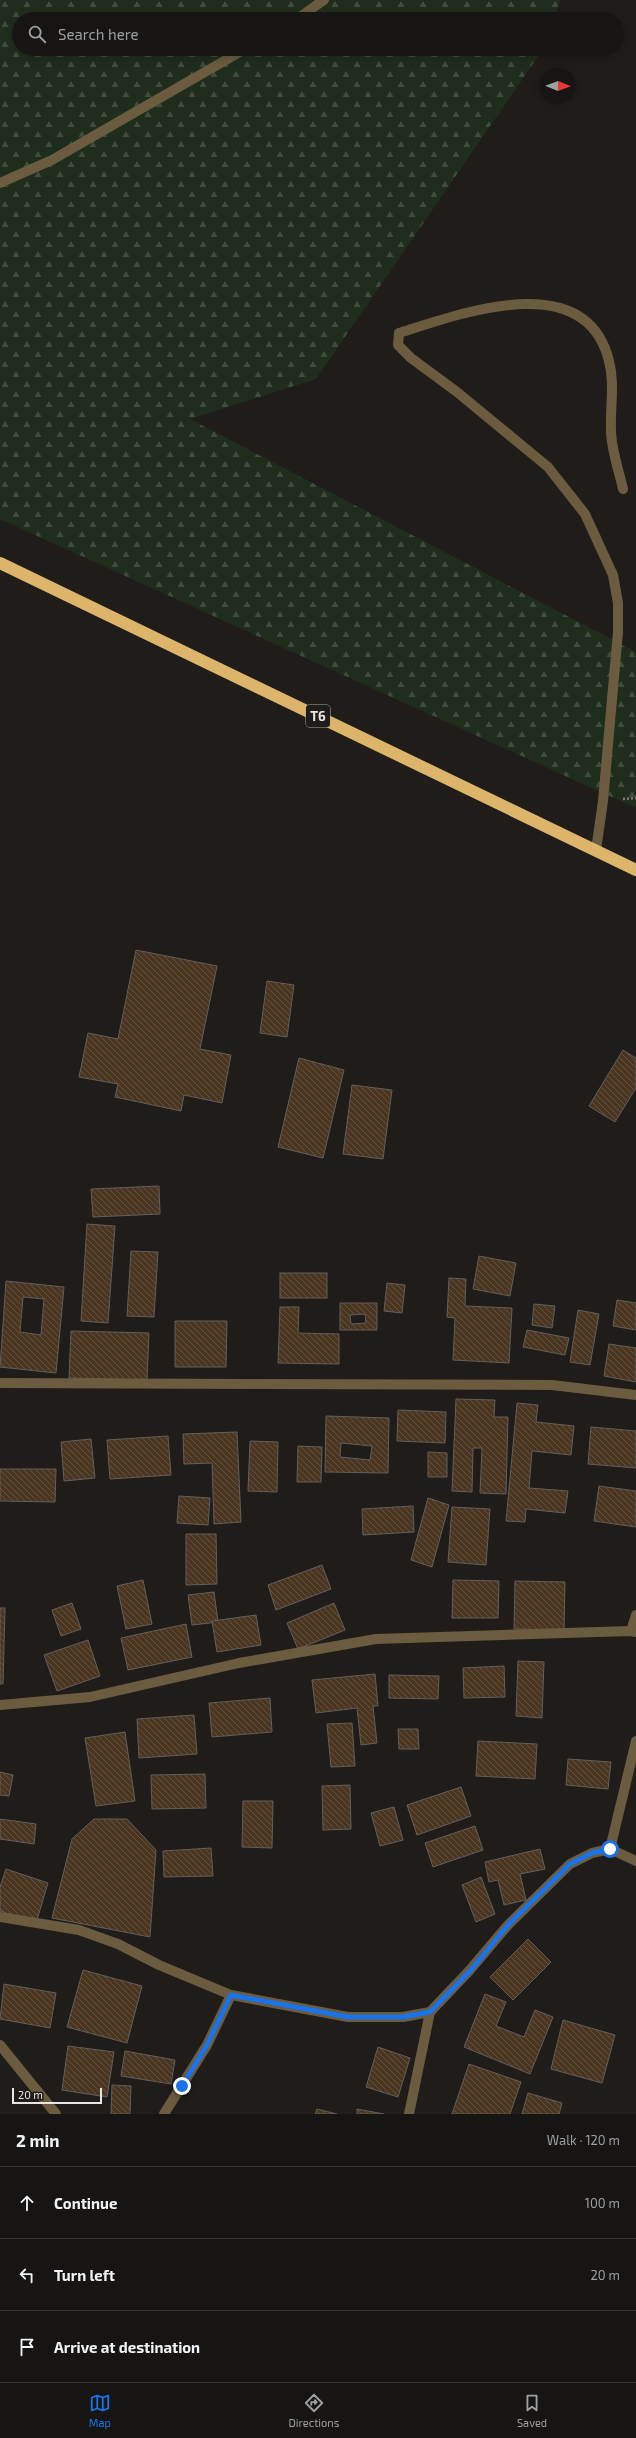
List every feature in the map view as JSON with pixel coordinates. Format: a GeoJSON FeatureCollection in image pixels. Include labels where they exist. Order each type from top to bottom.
{"type":"FeatureCollection","features":[{"type":"Feature","properties":{"kind":"highway","name":"T6"},"geometry":{"type":"LineString","coordinates":[[0,563],[636,870]]}},
{"type":"Feature","properties":{"kind":"street"},"geometry":{"type":"LineString","coordinates":[[307,12],[324,0]]}},
{"type":"Feature","properties":{"kind":"street"},"geometry":{"type":"LineString","coordinates":[[0,182],[52,160],[233,56]]}},
{"type":"Feature","properties":{"kind":"street"},"geometry":{"type":"LineString","coordinates":[[596,850],[618,632],[618,603],[614,575],[585,514],[548,467],[457,392],[411,358],[398,345],[399,333],[473,312],[518,304],[545,304],[570,310],[590,322],[603,341],[609,362],[613,396],[610,432],[623,489]]}},
{"type":"Feature","properties":{"kind":"street"},"geometry":{"type":"LineString","coordinates":[[0,1383],[552,1385],[636,1395]]}},
{"type":"Feature","properties":{"kind":"street"},"geometry":{"type":"LineString","coordinates":[[0,1705],[90,1697],[239,1663],[376,1640],[633,1631],[636,1615]]}},
{"type":"Feature","properties":{"kind":"street"},"geometry":{"type":"LineString","coordinates":[[610,1849],[636,1741]]}},
{"type":"Feature","properties":{"kind":"street"},"geometry":{"type":"LineString","coordinates":[[409,2114],[430,2012],[470,1971],[508,1925],[570,1864],[592,1853],[610,1849],[636,1861]]}},
{"type":"Feature","properties":{"kind":"street"},"geometry":{"type":"LineString","coordinates":[[0,1917],[80,1930],[118,1944],[159,1965],[231,1995],[348,2017],[403,2017],[430,2012]]}},
{"type":"Feature","properties":{"kind":"street"},"geometry":{"type":"LineString","coordinates":[[164,2114],[207,2045],[231,1995]]}},
{"type":"Feature","properties":{"kind":"street"},"geometry":{"type":"LineString","coordinates":[[0,2045],[56,2114]]}},
{"type":"Feature","properties":{"kind":"green space"},"geometry":{"type":"Polygon","coordinates":[[[0,0],[560,0],[557,12],[12,12],[12,56],[538,56],[316,379],[190,419],[636,652],[636,808],[0,519],[0,0]]]}},
{"type":"Feature","properties":{"kind":"building"},"geometry":{"type":"Polygon","coordinates":[[[136,950],[217,966],[200,1049],[231,1055],[222,1103],[184,1095],[181,1111],[115,1097],[118,1084],[79,1077],[88,1033],[118,1039],[136,950]]]}},
{"type":"Feature","properties":{"kind":"building"},"geometry":{"type":"Polygon","coordinates":[[[267,981],[294,985],[287,1037],[260,1033],[267,981]]]}},
{"type":"Feature","properties":{"kind":"building"},"geometry":{"type":"Polygon","coordinates":[[[623,1050],[636,1058],[636,1088],[615,1122],[589,1106],[623,1050]]]}},
{"type":"Feature","properties":{"kind":"building"},"geometry":{"type":"Polygon","coordinates":[[[299,1058],[344,1070],[323,1158],[278,1147],[299,1058]]]}},
{"type":"Feature","properties":{"kind":"building"},"geometry":{"type":"Polygon","coordinates":[[[352,1085],[392,1090],[383,1159],[343,1154],[352,1085]]]}},
{"type":"Feature","properties":{"kind":"building"},"geometry":{"type":"Polygon","coordinates":[[[159,1186],[160,1214],[93,1217],[91,1189],[159,1186]]]}},
{"type":"Feature","properties":{"kind":"building"},"geometry":{"type":"Polygon","coordinates":[[[87,1224],[115,1226],[108,1323],[81,1321],[87,1224]]]}},
{"type":"Feature","properties":{"kind":"building"},"geometry":{"type":"Polygon","coordinates":[[[131,1251],[158,1252],[154,1317],[127,1316],[131,1251]]]}},
{"type":"Feature","properties":{"kind":"building"},"geometry":{"type":"Polygon","coordinates":[[[479,1256],[516,1263],[510,1296],[473,1289],[479,1256]]]}},
{"type":"Feature","properties":{"kind":"building"},"geometry":{"type":"Polygon","coordinates":[[[280,1273],[327,1273],[327,1298],[280,1298],[280,1273]]]}},
{"type":"Feature","properties":{"kind":"building"},"geometry":{"type":"Polygon","coordinates":[[[449,1278],[466,1279],[465,1306],[512,1308],[509,1363],[453,1360],[455,1318],[447,1317],[449,1278]]]}},
{"type":"Feature","properties":{"kind":"building"},"geometry":{"type":"Polygon","coordinates":[[[6,1281],[64,1287],[56,1373],[0,1367],[6,1281]],[[23,1297],[20,1332],[41,1335],[44,1299],[23,1297]]]}},
{"type":"Feature","properties":{"kind":"building"},"geometry":{"type":"Polygon","coordinates":[[[387,1283],[405,1285],[402,1313],[384,1311],[387,1283]]]}},
{"type":"Feature","properties":{"kind":"building"},"geometry":{"type":"Polygon","coordinates":[[[617,1300],[636,1303],[636,1330],[613,1326],[617,1300]]]}},
{"type":"Feature","properties":{"kind":"building"},"geometry":{"type":"Polygon","coordinates":[[[340,1303],[377,1303],[377,1330],[340,1330],[340,1303]],[[365,1314],[350,1315],[351,1324],[366,1323],[365,1314]]]}},
{"type":"Feature","properties":{"kind":"building"},"geometry":{"type":"Polygon","coordinates":[[[534,1304],[555,1306],[552,1328],[532,1325],[534,1304]]]}},
{"type":"Feature","properties":{"kind":"building"},"geometry":{"type":"Polygon","coordinates":[[[280,1307],[299,1307],[298,1333],[339,1334],[339,1364],[278,1363],[280,1307]]]}},
{"type":"Feature","properties":{"kind":"building"},"geometry":{"type":"Polygon","coordinates":[[[578,1310],[599,1314],[590,1365],[570,1362],[578,1310]]]}},
{"type":"Feature","properties":{"kind":"building"},"geometry":{"type":"Polygon","coordinates":[[[175,1321],[227,1321],[226,1367],[175,1367],[175,1321]]]}},
{"type":"Feature","properties":{"kind":"building"},"geometry":{"type":"Polygon","coordinates":[[[527,1330],[569,1338],[565,1355],[523,1347],[527,1330]]]}},
{"type":"Feature","properties":{"kind":"building"},"geometry":{"type":"Polygon","coordinates":[[[71,1331],[149,1333],[147,1380],[69,1378],[71,1331]]]}},
{"type":"Feature","properties":{"kind":"building"},"geometry":{"type":"Polygon","coordinates":[[[609,1344],[636,1348],[636,1382],[604,1376],[609,1344]]]}},
{"type":"Feature","properties":{"kind":"building"},"geometry":{"type":"Polygon","coordinates":[[[456,1399],[495,1400],[494,1417],[508,1417],[506,1494],[480,1493],[482,1448],[473,1448],[472,1492],[452,1491],[456,1399]]]}},
{"type":"Feature","properties":{"kind":"building"},"geometry":{"type":"Polygon","coordinates":[[[517,1403],[538,1405],[536,1422],[574,1426],[571,1455],[532,1451],[529,1488],[568,1491],[565,1513],[526,1509],[525,1522],[506,1521],[517,1403]]]}},
{"type":"Feature","properties":{"kind":"building"},"geometry":{"type":"Polygon","coordinates":[[[398,1410],[446,1412],[445,1443],[397,1441],[398,1410]]]}},
{"type":"Feature","properties":{"kind":"building"},"geometry":{"type":"Polygon","coordinates":[[[326,1416],[389,1418],[388,1473],[325,1472],[326,1416]],[[341,1443],[340,1457],[370,1460],[372,1446],[341,1443]]]}},
{"type":"Feature","properties":{"kind":"building"},"geometry":{"type":"Polygon","coordinates":[[[591,1427],[636,1431],[636,1468],[588,1464],[591,1427]]]}},
{"type":"Feature","properties":{"kind":"building"},"geometry":{"type":"Polygon","coordinates":[[[237,1432],[241,1522],[214,1524],[212,1463],[184,1464],[183,1434],[237,1432]]]}},
{"type":"Feature","properties":{"kind":"building"},"geometry":{"type":"Polygon","coordinates":[[[168,1436],[171,1475],[110,1479],[107,1440],[168,1436]]]}},
{"type":"Feature","properties":{"kind":"building"},"geometry":{"type":"Polygon","coordinates":[[[91,1439],[95,1478],[64,1481],[61,1442],[91,1439]]]}},
{"type":"Feature","properties":{"kind":"building"},"geometry":{"type":"Polygon","coordinates":[[[250,1441],[278,1442],[277,1492],[248,1491],[250,1441]]]}},
{"type":"Feature","properties":{"kind":"building"},"geometry":{"type":"Polygon","coordinates":[[[298,1446],[322,1447],[321,1482],[297,1482],[298,1446]]]}},
{"type":"Feature","properties":{"kind":"building"},"geometry":{"type":"Polygon","coordinates":[[[428,1452],[447,1453],[447,1477],[428,1477],[428,1452]]]}},
{"type":"Feature","properties":{"kind":"building"},"geometry":{"type":"Polygon","coordinates":[[[0,1469],[56,1469],[55,1502],[0,1501],[0,1469]]]}},
{"type":"Feature","properties":{"kind":"building"},"geometry":{"type":"Polygon","coordinates":[[[599,1486],[636,1491],[636,1527],[594,1521],[599,1486]]]}},
{"type":"Feature","properties":{"kind":"building"},"geometry":{"type":"Polygon","coordinates":[[[179,1496],[210,1498],[208,1525],[177,1523],[179,1496]]]}},
{"type":"Feature","properties":{"kind":"building"},"geometry":{"type":"Polygon","coordinates":[[[428,1498],[449,1505],[432,1567],[411,1560],[428,1498]]]}},
{"type":"Feature","properties":{"kind":"building"},"geometry":{"type":"Polygon","coordinates":[[[413,1506],[414,1532],[363,1535],[362,1509],[413,1506]]]}},
{"type":"Feature","properties":{"kind":"building"},"geometry":{"type":"Polygon","coordinates":[[[452,1507],[490,1509],[486,1565],[448,1562],[452,1507]]]}},
{"type":"Feature","properties":{"kind":"building"},"geometry":{"type":"Polygon","coordinates":[[[186,1534],[216,1534],[217,1584],[186,1585],[186,1534]]]}},
{"type":"Feature","properties":{"kind":"building"},"geometry":{"type":"Polygon","coordinates":[[[322,1565],[331,1589],[276,1610],[268,1585],[322,1565]]]}},
{"type":"Feature","properties":{"kind":"building"},"geometry":{"type":"Polygon","coordinates":[[[143,1580],[152,1624],[126,1629],[117,1586],[143,1580]]]}},
{"type":"Feature","properties":{"kind":"building"},"geometry":{"type":"Polygon","coordinates":[[[453,1580],[499,1581],[498,1618],[452,1618],[453,1580]]]}},
{"type":"Feature","properties":{"kind":"building"},"geometry":{"type":"Polygon","coordinates":[[[515,1581],[565,1582],[564,1630],[514,1629],[515,1581]]]}},
{"type":"Feature","properties":{"kind":"building"},"geometry":{"type":"Polygon","coordinates":[[[214,1592],[218,1622],[192,1625],[188,1595],[214,1592]]]}},
{"type":"Feature","properties":{"kind":"building"},"geometry":{"type":"Polygon","coordinates":[[[72,1603],[81,1629],[61,1636],[52,1610],[72,1603]]]}},
{"type":"Feature","properties":{"kind":"building"},"geometry":{"type":"Polygon","coordinates":[[[334,1603],[345,1630],[298,1649],[287,1623],[334,1603]]]}},
{"type":"Feature","properties":{"kind":"building"},"geometry":{"type":"Polygon","coordinates":[[[0,1608],[5,1608],[3,1684],[0,1684],[0,1608]]]}},
{"type":"Feature","properties":{"kind":"building"},"geometry":{"type":"Polygon","coordinates":[[[256,1615],[261,1645],[217,1652],[212,1621],[256,1615]]]}},
{"type":"Feature","properties":{"kind":"building"},"geometry":{"type":"Polygon","coordinates":[[[186,1624],[192,1657],[128,1670],[121,1638],[186,1624]]]}},
{"type":"Feature","properties":{"kind":"building"},"geometry":{"type":"Polygon","coordinates":[[[88,1640],[100,1676],[57,1691],[44,1655],[88,1640]]]}},
{"type":"Feature","properties":{"kind":"building"},"geometry":{"type":"Polygon","coordinates":[[[518,1661],[544,1662],[542,1718],[516,1716],[518,1661]]]}},
{"type":"Feature","properties":{"kind":"building"},"geometry":{"type":"Polygon","coordinates":[[[504,1666],[505,1697],[464,1698],[463,1668],[504,1666]]]}},
{"type":"Feature","properties":{"kind":"building"},"geometry":{"type":"Polygon","coordinates":[[[375,1674],[378,1706],[373,1706],[377,1743],[361,1745],[357,1708],[316,1713],[312,1680],[375,1674]]]}},
{"type":"Feature","properties":{"kind":"building"},"geometry":{"type":"Polygon","coordinates":[[[389,1675],[439,1676],[438,1699],[389,1698],[389,1675]]]}},
{"type":"Feature","properties":{"kind":"building"},"geometry":{"type":"Polygon","coordinates":[[[270,1698],[272,1732],[212,1737],[209,1703],[270,1698]]]}},
{"type":"Feature","properties":{"kind":"building"},"geometry":{"type":"Polygon","coordinates":[[[194,1715],[197,1754],[139,1758],[137,1719],[194,1715]]]}},
{"type":"Feature","properties":{"kind":"building"},"geometry":{"type":"Polygon","coordinates":[[[352,1723],[355,1766],[331,1767],[327,1724],[352,1723]]]}},
{"type":"Feature","properties":{"kind":"building"},"geometry":{"type":"Polygon","coordinates":[[[398,1729],[418,1729],[419,1749],[399,1749],[398,1729]]]}},
{"type":"Feature","properties":{"kind":"building"},"geometry":{"type":"Polygon","coordinates":[[[125,1732],[135,1801],[96,1806],[85,1738],[125,1732]]]}},
{"type":"Feature","properties":{"kind":"building"},"geometry":{"type":"Polygon","coordinates":[[[478,1741],[537,1744],[535,1779],[476,1776],[478,1741]]]}},
{"type":"Feature","properties":{"kind":"building"},"geometry":{"type":"Polygon","coordinates":[[[568,1759],[611,1762],[608,1789],[566,1785],[568,1759]]]}},
{"type":"Feature","properties":{"kind":"building"},"geometry":{"type":"Polygon","coordinates":[[[0,1772],[13,1775],[9,1796],[0,1795],[0,1772]]]}},
{"type":"Feature","properties":{"kind":"building"},"geometry":{"type":"Polygon","coordinates":[[[205,1774],[206,1808],[152,1809],[151,1775],[205,1774]]]}},
{"type":"Feature","properties":{"kind":"building"},"geometry":{"type":"Polygon","coordinates":[[[350,1785],[351,1829],[323,1830],[322,1786],[350,1785]]]}},
{"type":"Feature","properties":{"kind":"building"},"geometry":{"type":"Polygon","coordinates":[[[461,1787],[471,1816],[417,1835],[407,1805],[461,1787]]]}},
{"type":"Feature","properties":{"kind":"building"},"geometry":{"type":"Polygon","coordinates":[[[243,1801],[273,1801],[272,1848],[242,1847],[243,1801]]]}},
{"type":"Feature","properties":{"kind":"building"},"geometry":{"type":"Polygon","coordinates":[[[394,1807],[403,1840],[380,1846],[371,1813],[394,1807]]]}},
{"type":"Feature","properties":{"kind":"building"},"geometry":{"type":"Polygon","coordinates":[[[0,1819],[36,1824],[34,1844],[0,1839],[0,1819]]]}},
{"type":"Feature","properties":{"kind":"building"},"geometry":{"type":"Polygon","coordinates":[[[94,1819],[127,1819],[156,1850],[150,1937],[52,1918],[72,1839],[94,1819]]]}},
{"type":"Feature","properties":{"kind":"building"},"geometry":{"type":"Polygon","coordinates":[[[475,1826],[483,1850],[433,1867],[425,1843],[475,1826]]]}},
{"type":"Feature","properties":{"kind":"building"},"geometry":{"type":"Polygon","coordinates":[[[211,1848],[213,1876],[164,1877],[163,1851],[211,1848]]]}},
{"type":"Feature","properties":{"kind":"building"},"geometry":{"type":"Polygon","coordinates":[[[540,1849],[545,1869],[520,1874],[526,1900],[504,1905],[498,1880],[489,1882],[485,1862],[540,1849]]]}},
{"type":"Feature","properties":{"kind":"building"},"geometry":{"type":"Polygon","coordinates":[[[6,1869],[48,1883],[36,1923],[0,1911],[0,1887],[6,1869]]]}},
{"type":"Feature","properties":{"kind":"building"},"geometry":{"type":"Polygon","coordinates":[[[481,1877],[495,1914],[476,1922],[462,1885],[481,1877]]]}},
{"type":"Feature","properties":{"kind":"building"},"geometry":{"type":"Polygon","coordinates":[[[528,1939],[551,1962],[513,2000],[490,1977],[528,1939]]]}},
{"type":"Feature","properties":{"kind":"building"},"geometry":{"type":"Polygon","coordinates":[[[83,1970],[142,1986],[127,2043],[67,2027],[83,1970]]]}},
{"type":"Feature","properties":{"kind":"building"},"geometry":{"type":"Polygon","coordinates":[[[4,1984],[56,1993],[50,2028],[0,2019],[4,1984]]]}},
{"type":"Feature","properties":{"kind":"building"},"geometry":{"type":"Polygon","coordinates":[[[485,1994],[506,2002],[496,2026],[524,2037],[535,2010],[553,2017],[530,2074],[464,2047],[485,1994]]]}},
{"type":"Feature","properties":{"kind":"building"},"geometry":{"type":"Polygon","coordinates":[[[563,2020],[615,2035],[602,2083],[551,2069],[563,2020]]]}},
{"type":"Feature","properties":{"kind":"building"},"geometry":{"type":"Polygon","coordinates":[[[68,2046],[114,2052],[107,2097],[62,2090],[68,2046]]]}},
{"type":"Feature","properties":{"kind":"building"},"geometry":{"type":"Polygon","coordinates":[[[378,2047],[410,2058],[398,2097],[366,2087],[378,2047]]]}},
{"type":"Feature","properties":{"kind":"building"},"geometry":{"type":"Polygon","coordinates":[[[125,2051],[175,2060],[171,2084],[121,2076],[125,2051]]]}},
{"type":"Feature","properties":{"kind":"building"},"geometry":{"type":"Polygon","coordinates":[[[469,2064],[521,2082],[510,2114],[452,2114],[469,2064]]]}},
{"type":"Feature","properties":{"kind":"building"},"geometry":{"type":"Polygon","coordinates":[[[112,2085],[131,2086],[130,2114],[111,2114],[112,2085]]]}},
{"type":"Feature","properties":{"kind":"building"},"geometry":{"type":"Polygon","coordinates":[[[528,2093],[562,2103],[559,2114],[522,2114],[528,2093]]]}},
{"type":"Feature","properties":{"kind":"building"},"geometry":{"type":"Polygon","coordinates":[[[317,2109],[337,2114],[315,2114],[317,2109]]]}},
{"type":"Feature","properties":{"kind":"building"},"geometry":{"type":"Polygon","coordinates":[[[357,2109],[384,2114],[357,2114],[357,2109]]]}},
{"type":"Feature","properties":{"kind":"route"},"geometry":{"type":"LineString","coordinates":[[182,2086],[207,2045],[231,1995],[348,2017],[403,2017],[430,2012],[470,1971],[508,1925],[570,1864],[592,1853],[610,1849]]}}]}
